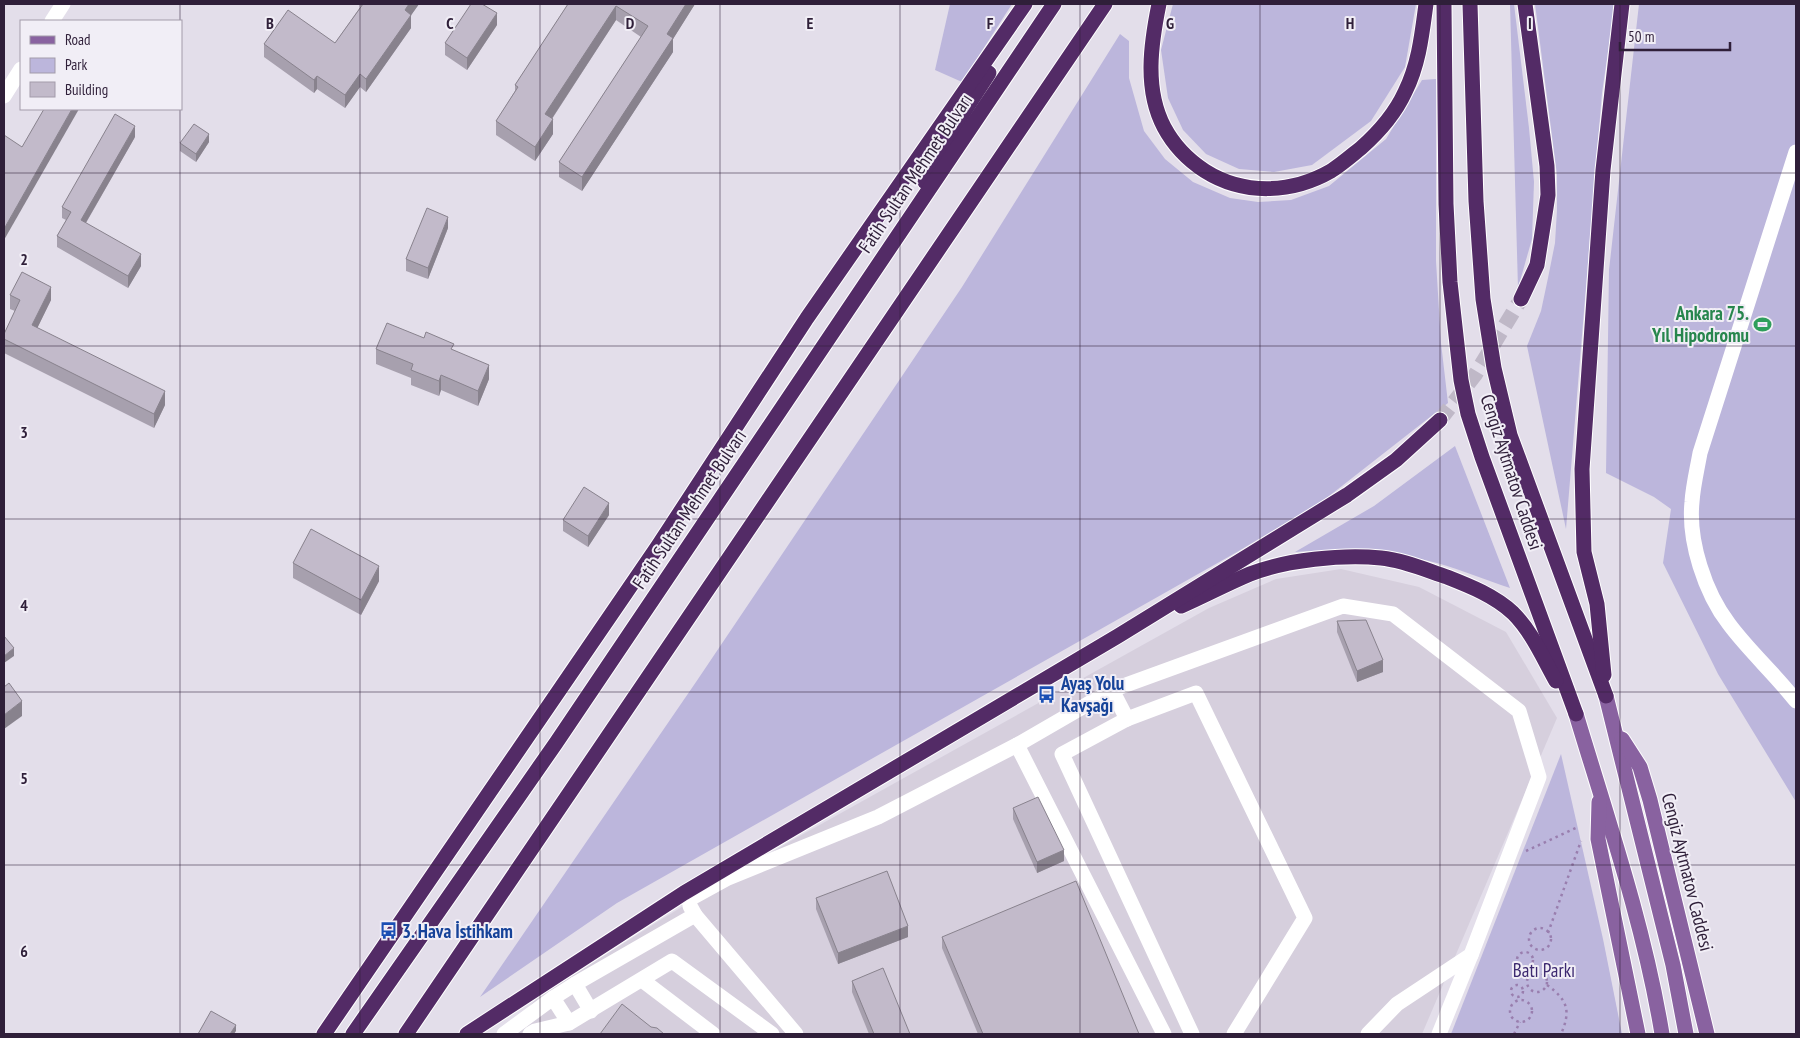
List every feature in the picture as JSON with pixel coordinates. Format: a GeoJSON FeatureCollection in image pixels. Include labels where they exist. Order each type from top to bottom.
{"type":"FeatureCollection","features":[{"type":"Feature","properties":{"kind":"highway"},"geometry":{"type":"LineString","coordinates":[[906,222],[940,149],[1007,46],[1026,4]]}},
{"type":"Feature","properties":{"kind":"highway"},"geometry":{"type":"LineString","coordinates":[[324,1034],[658,546],[807,318],[1026,4]]}},
{"type":"Feature","properties":{"kind":"highway","name":"Fatih Sultan Mehmet Bulvarı"},"geometry":{"type":"LineString","coordinates":[[353,1034],[556,743],[1054,4]]}},
{"type":"Feature","properties":{"kind":"highway"},"geometry":{"type":"LineString","coordinates":[[406,1034],[1105,4]]}},
{"type":"Feature","properties":{"kind":"highway"},"geometry":{"type":"LineString","coordinates":[[1159,4],[1151,78],[1155,101],[1163,126],[1176,146],[1197,166],[1213,176],[1238,186],[1267,189],[1310,181],[1330,171],[1347,160],[1384,126],[1405,93],[1415,70],[1422,38],[1426,4]]}},
{"type":"Feature","properties":{"kind":"highway","name":"Cengiz Aytmatov Caddesi"},"geometry":{"type":"LineString","coordinates":[[1444,4],[1446,204],[1450,282],[1468,414],[1576,714]]}},
{"type":"Feature","properties":{"kind":"highway","name":"Cengiz Aytmatov Caddesi"},"geometry":{"type":"LineString","coordinates":[[1470,4],[1476,200],[1483,300],[1494,368],[1510,435],[1606,696]]}},
{"type":"Feature","properties":{"kind":"highway"},"geometry":{"type":"LineString","coordinates":[[1521,299],[1537,265],[1548,195],[1547,166],[1525,4]]}},
{"type":"Feature","properties":{"kind":"highway"},"geometry":{"type":"LineString","coordinates":[[1606,696],[1597,604],[1584,552],[1582,469],[1603,170],[1622,4]]}},
{"type":"Feature","properties":{"kind":"highway"},"geometry":{"type":"LineString","coordinates":[[467,1034],[686,897],[1347,495],[1396,460],[1440,420]]}},
{"type":"Feature","properties":{"kind":"highway"},"geometry":{"type":"LineString","coordinates":[[1118,636],[1251,574],[1291,563],[1351,557],[1382,558],[1422,568],[1465,584],[1497,600],[1524,625],[1576,714]]}},
{"type":"Feature","properties":{"kind":"main road","name":"Cengiz Aytmatov Caddesi"},"geometry":{"type":"LineString","coordinates":[[1606,696],[1674,965],[1686,1034]]}},
{"type":"Feature","properties":{"kind":"main road","name":"Cengiz Aytmatov Caddesi"},"geometry":{"type":"LineString","coordinates":[[1576,714],[1618,848],[1655,990],[1662,1034]]}},
{"type":"Feature","properties":{"kind":"main road","name":"Cengiz Aytmatov Caddesi"},"geometry":{"type":"LineString","coordinates":[[1615,727],[1640,767],[1650,800],[1707,1034]]}},
{"type":"Feature","properties":{"kind":"main road","name":"Cengiz Aytmatov Caddesi"},"geometry":{"type":"LineString","coordinates":[[1600,791],[1598,839],[1638,1034]]}},
{"type":"Feature","properties":{"kind":"street"},"geometry":{"type":"LineString","coordinates":[[53,20],[63,4]]}},
{"type":"Feature","properties":{"kind":"street"},"geometry":{"type":"LineString","coordinates":[[4,96],[20,71]]}},
{"type":"Feature","properties":{"kind":"street"},"geometry":{"type":"LineString","coordinates":[[1796,152],[1700,453],[1692,504],[1694,538],[1701,571],[1712,598],[1728,624],[1796,702]]}},
{"type":"Feature","properties":{"kind":"street"},"geometry":{"type":"LineString","coordinates":[[796,1034],[695,915],[686,897],[878,817],[1017,745],[1112,690],[1342,606],[1393,614],[1519,711],[1539,777],[1439,1034]]}},
{"type":"Feature","properties":{"kind":"street"},"geometry":{"type":"LineString","coordinates":[[1112,690],[1127,719]]}},
{"type":"Feature","properties":{"kind":"street"},"geometry":{"type":"LineString","coordinates":[[1192,1034],[1062,754],[1127,719],[1196,693],[1305,918],[1234,1034]]}},
{"type":"Feature","properties":{"kind":"street"},"geometry":{"type":"LineString","coordinates":[[1017,745],[1164,1034]]}},
{"type":"Feature","properties":{"kind":"street"},"geometry":{"type":"LineString","coordinates":[[504,1034],[575,984],[695,915]]}},
{"type":"Feature","properties":{"kind":"street"},"geometry":{"type":"LineString","coordinates":[[1368,1034],[1396,1004],[1471,955]]}},
{"type":"Feature","properties":{"kind":"street"},"geometry":{"type":"LineString","coordinates":[[530,1034],[535,1031],[560,1028],[672,961],[772,1034]]}},
{"type":"Feature","properties":{"kind":"street"},"geometry":{"type":"LineString","coordinates":[[642,980],[713,1034]]}},
{"type":"Feature","properties":{"kind":"street"},"geometry":{"type":"LineString","coordinates":[[575,984],[591,1011]]}},
{"type":"Feature","properties":{"kind":"street"},"geometry":{"type":"LineString","coordinates":[[553,998],[560,1028]]}},
{"type":"Feature","properties":{"kind":"street"},"geometry":{"type":"LineString","coordinates":[[611,999],[626,1010]]}},
{"type":"Feature","properties":{"kind":"path"},"geometry":{"type":"LineString","coordinates":[[1522,852],[1578,827]]}},
{"type":"Feature","properties":{"kind":"path"},"geometry":{"type":"LineString","coordinates":[[1534,949],[1542,950],[1548,946],[1550,940],[1548,933],[1581,841]]}},
{"type":"Feature","properties":{"kind":"path"},"geometry":{"type":"LineString","coordinates":[[1534,949],[1529,941],[1530,934],[1539,929],[1546,930],[1548,933]]}},
{"type":"Feature","properties":{"kind":"path"},"geometry":{"type":"LineString","coordinates":[[1530,954],[1534,949]]}},
{"type":"Feature","properties":{"kind":"path"},"geometry":{"type":"LineString","coordinates":[[1521,952],[1530,954],[1533,959],[1530,966],[1522,967],[1518,964],[1517,959],[1521,952]]}},
{"type":"Feature","properties":{"kind":"path"},"geometry":{"type":"LineString","coordinates":[[1530,966],[1534,972],[1544,974],[1547,980],[1545,989],[1539,992],[1532,991],[1528,986],[1529,977],[1534,972]]}},
{"type":"Feature","properties":{"kind":"path"},"geometry":{"type":"LineString","coordinates":[[1514,1034],[1520,1022],[1530,1018],[1532,1011],[1530,1004],[1512,994],[1511,988],[1516,984],[1523,988]]}},
{"type":"Feature","properties":{"kind":"path"},"geometry":{"type":"LineString","coordinates":[[1547,985],[1559,994],[1565,1005],[1567,1017],[1561,1034]]}},
{"type":"Feature","properties":{"kind":"path"},"geometry":{"type":"LineString","coordinates":[[1523,988],[1528,986]]}},
{"type":"Feature","properties":{"kind":"path"},"geometry":{"type":"LineString","coordinates":[[1520,1022],[1514,1019],[1510,1013],[1512,1006],[1520,999],[1524,992],[1523,988]]}},
{"type":"Feature","properties":{"kind":"shaded area"},"geometry":{"type":"Polygon","coordinates":[[[1341,569],[1419,587],[1506,632],[1557,718],[1422,1034],[504,1034],[537,998],[789,842],[1209,608],[1276,579],[1341,569]]]}},
{"type":"Feature","properties":{"kind":"green space"},"geometry":{"type":"Polygon","coordinates":[[[950,4],[1012,4],[962,82],[935,70],[950,4]]]}},
{"type":"Feature","properties":{"kind":"green space"},"geometry":{"type":"Polygon","coordinates":[[[1173,4],[1416,4],[1405,67],[1371,121],[1312,165],[1274,172],[1239,169],[1206,154],[1183,130],[1168,98],[1161,50],[1173,4]]]}},
{"type":"Feature","properties":{"kind":"green space"},"geometry":{"type":"Polygon","coordinates":[[[1510,4],[1514,4],[1534,182],[1532,239],[1518,288],[1510,4]]]}},
{"type":"Feature","properties":{"kind":"green space"},"geometry":{"type":"Polygon","coordinates":[[[1535,4],[1615,4],[1602,93],[1566,529],[1527,346],[1541,311],[1555,243],[1557,210],[1557,175],[1535,4]]]}},
{"type":"Feature","properties":{"kind":"green space"},"geometry":{"type":"Polygon","coordinates":[[[1639,4],[1796,4],[1796,802],[1718,674],[1663,563],[1671,509],[1654,497],[1606,473],[1609,270],[1639,4]]]}},
{"type":"Feature","properties":{"kind":"green space"},"geometry":{"type":"Polygon","coordinates":[[[1120,34],[1129,41],[1129,78],[1144,131],[1165,159],[1193,182],[1230,198],[1258,202],[1291,200],[1329,186],[1386,139],[1422,80],[1436,79],[1436,261],[1441,343],[1448,403],[1324,500],[1237,552],[617,903],[480,997],[696,682],[962,287],[1120,34]]]}},
{"type":"Feature","properties":{"kind":"green space"},"geometry":{"type":"Polygon","coordinates":[[[1455,446],[1510,588],[1446,566],[1402,555],[1349,550],[1295,552],[1374,506],[1455,446]]]}},
{"type":"Feature","properties":{"kind":"green space","name":"Batı Parkı"},"geometry":{"type":"Polygon","coordinates":[[[1561,754],[1603,939],[1622,1034],[1451,1034],[1561,754]]]}},
{"type":"Feature","properties":{"kind":"building"},"geometry":{"type":"Polygon","coordinates":[[[363,4],[409,4],[405,10],[411,15],[366,79],[360,74],[345,95],[317,76],[314,80],[264,44],[288,10],[335,43],[363,4]]]}},
{"type":"Feature","properties":{"kind":"building"},"geometry":{"type":"Polygon","coordinates":[[[471,4],[482,4],[497,13],[467,58],[445,43],[471,4]]]}},
{"type":"Feature","properties":{"kind":"building"},"geometry":{"type":"Polygon","coordinates":[[[568,4],[686,4],[667,34],[673,38],[582,177],[559,162],[648,26],[616,6],[545,114],[553,119],[535,147],[496,121],[518,87],[515,85],[568,4]]]}},
{"type":"Feature","properties":{"kind":"building"},"geometry":{"type":"Polygon","coordinates":[[[43,110],[71,110],[4,229],[4,135],[22,147],[43,110]]]}},
{"type":"Feature","properties":{"kind":"building"},"geometry":{"type":"Polygon","coordinates":[[[115,114],[135,126],[81,220],[141,254],[128,276],[57,236],[71,212],[62,207],[115,114]]]}},
{"type":"Feature","properties":{"kind":"building"},"geometry":{"type":"Polygon","coordinates":[[[194,124],[209,134],[196,154],[180,143],[194,124]]]}},
{"type":"Feature","properties":{"kind":"building"},"geometry":{"type":"Polygon","coordinates":[[[427,208],[448,217],[428,268],[406,259],[427,208]]]}},
{"type":"Feature","properties":{"kind":"building"},"geometry":{"type":"Polygon","coordinates":[[[22,272],[51,287],[32,325],[165,391],[154,414],[4,339],[4,334],[20,300],[10,295],[22,272]]]}},
{"type":"Feature","properties":{"kind":"building"},"geometry":{"type":"Polygon","coordinates":[[[387,323],[424,338],[426,332],[454,344],[451,349],[489,365],[478,391],[441,375],[439,381],[411,370],[413,364],[376,349],[387,323]]]}},
{"type":"Feature","properties":{"kind":"building"},"geometry":{"type":"Polygon","coordinates":[[[584,487],[609,503],[588,536],[563,520],[584,487]]]}},
{"type":"Feature","properties":{"kind":"building"},"geometry":{"type":"Polygon","coordinates":[[[311,529],[379,566],[361,600],[293,563],[311,529]]]}},
{"type":"Feature","properties":{"kind":"building"},"geometry":{"type":"Polygon","coordinates":[[[1366,620],[1383,660],[1357,671],[1337,621],[1366,620]]]}},
{"type":"Feature","properties":{"kind":"building"},"geometry":{"type":"Polygon","coordinates":[[[4,636],[14,648],[4,656],[4,636]]]}},
{"type":"Feature","properties":{"kind":"building"},"geometry":{"type":"Polygon","coordinates":[[[9,683],[22,701],[4,715],[4,687],[9,683]]]}},
{"type":"Feature","properties":{"kind":"building"},"geometry":{"type":"Polygon","coordinates":[[[1038,797],[1064,850],[1037,862],[1013,808],[1038,797]]]}},
{"type":"Feature","properties":{"kind":"building"},"geometry":{"type":"Polygon","coordinates":[[[887,871],[908,926],[838,953],[816,898],[887,871]]]}},
{"type":"Feature","properties":{"kind":"building"},"geometry":{"type":"Polygon","coordinates":[[[1076,881],[1139,1034],[983,1034],[942,937],[1076,881]]]}},
{"type":"Feature","properties":{"kind":"building"},"geometry":{"type":"Polygon","coordinates":[[[883,968],[910,1034],[874,1034],[852,981],[883,968]]]}},
{"type":"Feature","properties":{"kind":"building"},"geometry":{"type":"Polygon","coordinates":[[[622,1004],[651,1027],[657,1028],[664,1034],[600,1034],[622,1004]]]}},
{"type":"Feature","properties":{"kind":"building"},"geometry":{"type":"Polygon","coordinates":[[[211,1011],[236,1025],[230,1034],[198,1034],[211,1011]]]}},
{"type":"Feature","properties":{"kind":"tunnel"},"geometry":{"type":"LineString","coordinates":[[1440,420],[1475,375],[1521,299]]}},
{"type":"Feature","properties":{"kind":"place","name":"Ankara 75. Yıl Hipodromu"},"geometry":{"type":"Point","coordinates":[1763,324]}},
{"type":"Feature","properties":{"kind":"place","name":"Ayaş Yolu Kavşağı"},"geometry":{"type":"Point","coordinates":[1047,694]}},
{"type":"Feature","properties":{"kind":"place","name":"3. Hava İstihkam"},"geometry":{"type":"Point","coordinates":[388,931]}}]}
